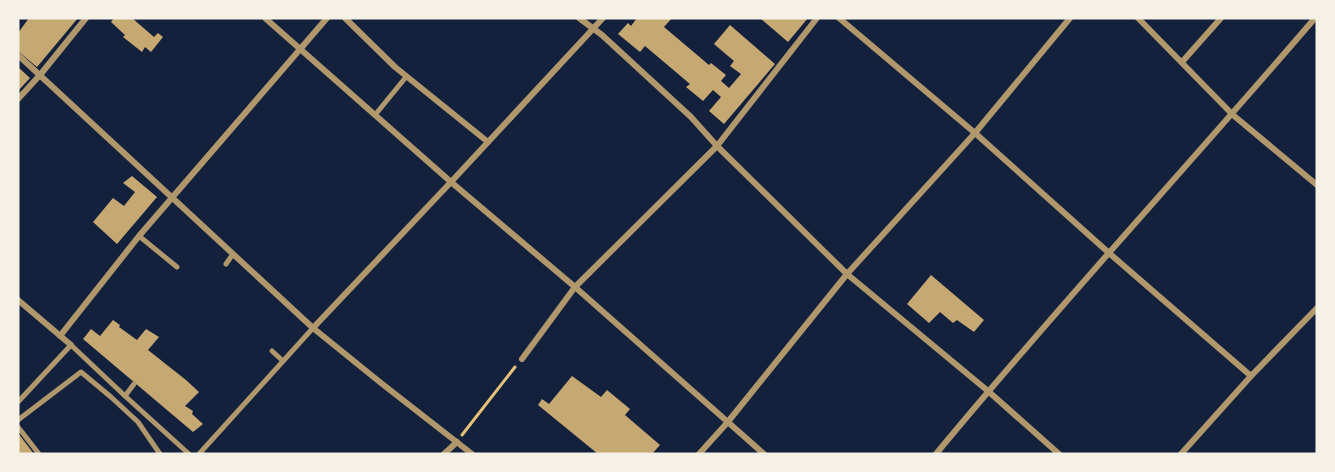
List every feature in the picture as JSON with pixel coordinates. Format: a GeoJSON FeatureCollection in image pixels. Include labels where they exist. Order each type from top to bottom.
{"type":"FeatureCollection","features":[{"type":"Feature","properties":{"kind":"street"},"geometry":{"type":"LineString","coordinates":[[18,99],[86,18]]}},
{"type":"Feature","properties":{"kind":"street"},"geometry":{"type":"LineString","coordinates":[[265,18],[764,454]]}},
{"type":"Feature","properties":{"kind":"street"},"geometry":{"type":"LineString","coordinates":[[60,336],[139,236],[327,18]]}},
{"type":"Feature","properties":{"kind":"street"},"geometry":{"type":"LineString","coordinates":[[345,18],[395,68],[488,142]]}},
{"type":"Feature","properties":{"kind":"street"},"geometry":{"type":"LineString","coordinates":[[579,18],[594,28],[691,117],[717,146],[848,274],[988,391],[1059,454]]}},
{"type":"Feature","properties":{"kind":"street"},"geometry":{"type":"LineString","coordinates":[[199,454],[314,327],[603,18]]}},
{"type":"Feature","properties":{"kind":"street"},"geometry":{"type":"LineString","coordinates":[[522,358],[575,287],[717,146],[817,18]]}},
{"type":"Feature","properties":{"kind":"street"},"geometry":{"type":"LineString","coordinates":[[839,18],[1251,375]]}},
{"type":"Feature","properties":{"kind":"street"},"geometry":{"type":"LineString","coordinates":[[699,454],[727,423],[848,274],[975,134],[1070,18]]}},
{"type":"Feature","properties":{"kind":"street"},"geometry":{"type":"LineString","coordinates":[[1138,18],[1233,115],[1317,185]]}},
{"type":"Feature","properties":{"kind":"street"},"geometry":{"type":"LineString","coordinates":[[1182,62],[1221,18]]}},
{"type":"Feature","properties":{"kind":"street"},"geometry":{"type":"LineString","coordinates":[[936,454],[988,391],[1233,115],[1315,18]]}},
{"type":"Feature","properties":{"kind":"street"},"geometry":{"type":"LineString","coordinates":[[18,56],[314,327],[472,454]]}},
{"type":"Feature","properties":{"kind":"street"},"geometry":{"type":"LineString","coordinates":[[375,115],[406,77]]}},
{"type":"Feature","properties":{"kind":"street"},"geometry":{"type":"LineString","coordinates":[[139,236],[177,267]]}},
{"type":"Feature","properties":{"kind":"street"},"geometry":{"type":"LineString","coordinates":[[226,264],[233,254]]}},
{"type":"Feature","properties":{"kind":"street"},"geometry":{"type":"LineString","coordinates":[[18,300],[71,345],[189,454]]}},
{"type":"Feature","properties":{"kind":"street"},"geometry":{"type":"LineString","coordinates":[[1181,454],[1251,375],[1317,308]]}},
{"type":"Feature","properties":{"kind":"street"},"geometry":{"type":"LineString","coordinates":[[18,402],[71,345]]}},
{"type":"Feature","properties":{"kind":"street"},"geometry":{"type":"LineString","coordinates":[[272,351],[283,361]]}},
{"type":"Feature","properties":{"kind":"street"},"geometry":{"type":"LineString","coordinates":[[18,420],[81,372],[138,423],[160,454]]}},
{"type":"Feature","properties":{"kind":"street"},"geometry":{"type":"LineString","coordinates":[[125,396],[134,384]]}},
{"type":"Feature","properties":{"kind":"street"},"geometry":{"type":"LineString","coordinates":[[18,427],[39,454]]}},
{"type":"Feature","properties":{"kind":"street"},"geometry":{"type":"LineString","coordinates":[[444,454],[457,442]]}},
{"type":"Feature","properties":{"kind":"path"},"geometry":{"type":"LineString","coordinates":[[457,442],[522,358]]}},
{"type":"Feature","properties":{"kind":"building"},"geometry":{"type":"Polygon","coordinates":[[[29,18],[78,18],[37,67],[18,51],[18,33],[29,18]]]}},
{"type":"Feature","properties":{"kind":"building"},"geometry":{"type":"Polygon","coordinates":[[[114,18],[132,18],[154,37],[158,33],[163,37],[151,52],[145,47],[142,52],[123,37],[125,35],[111,22],[114,18]]]}},
{"type":"Feature","properties":{"kind":"building"},"geometry":{"type":"Polygon","coordinates":[[[637,18],[672,18],[664,27],[709,65],[711,63],[726,75],[721,81],[729,88],[741,74],[730,66],[734,61],[714,44],[730,25],[775,64],[724,124],[709,111],[721,97],[713,90],[703,101],[686,87],[690,84],[645,46],[640,52],[618,34],[628,23],[631,26],[637,18]]]}},
{"type":"Feature","properties":{"kind":"building"},"geometry":{"type":"Polygon","coordinates":[[[760,18],[808,18],[788,42],[760,18]]]}},
{"type":"Feature","properties":{"kind":"building"},"geometry":{"type":"Polygon","coordinates":[[[18,67],[30,78],[18,91],[18,67]]]}},
{"type":"Feature","properties":{"kind":"building"},"geometry":{"type":"Polygon","coordinates":[[[132,176],[157,197],[117,244],[93,222],[113,198],[124,206],[135,192],[123,183],[132,176]]]}},
{"type":"Feature","properties":{"kind":"building"},"geometry":{"type":"Polygon","coordinates":[[[931,275],[984,320],[974,332],[957,320],[953,323],[940,312],[929,323],[907,304],[931,275]]]}},
{"type":"Feature","properties":{"kind":"building"},"geometry":{"type":"Polygon","coordinates":[[[113,320],[137,340],[146,329],[159,337],[148,350],[199,392],[185,406],[193,411],[192,414],[203,424],[193,432],[83,339],[91,329],[100,336],[113,320]]]}},
{"type":"Feature","properties":{"kind":"building"},"geometry":{"type":"Polygon","coordinates":[[[572,376],[601,397],[607,390],[630,409],[625,415],[660,445],[652,454],[598,454],[538,405],[542,399],[549,404],[572,376]]]}},
{"type":"Feature","properties":{"kind":"building"},"geometry":{"type":"Polygon","coordinates":[[[18,433],[34,454],[18,454],[18,433]]]}}]}
